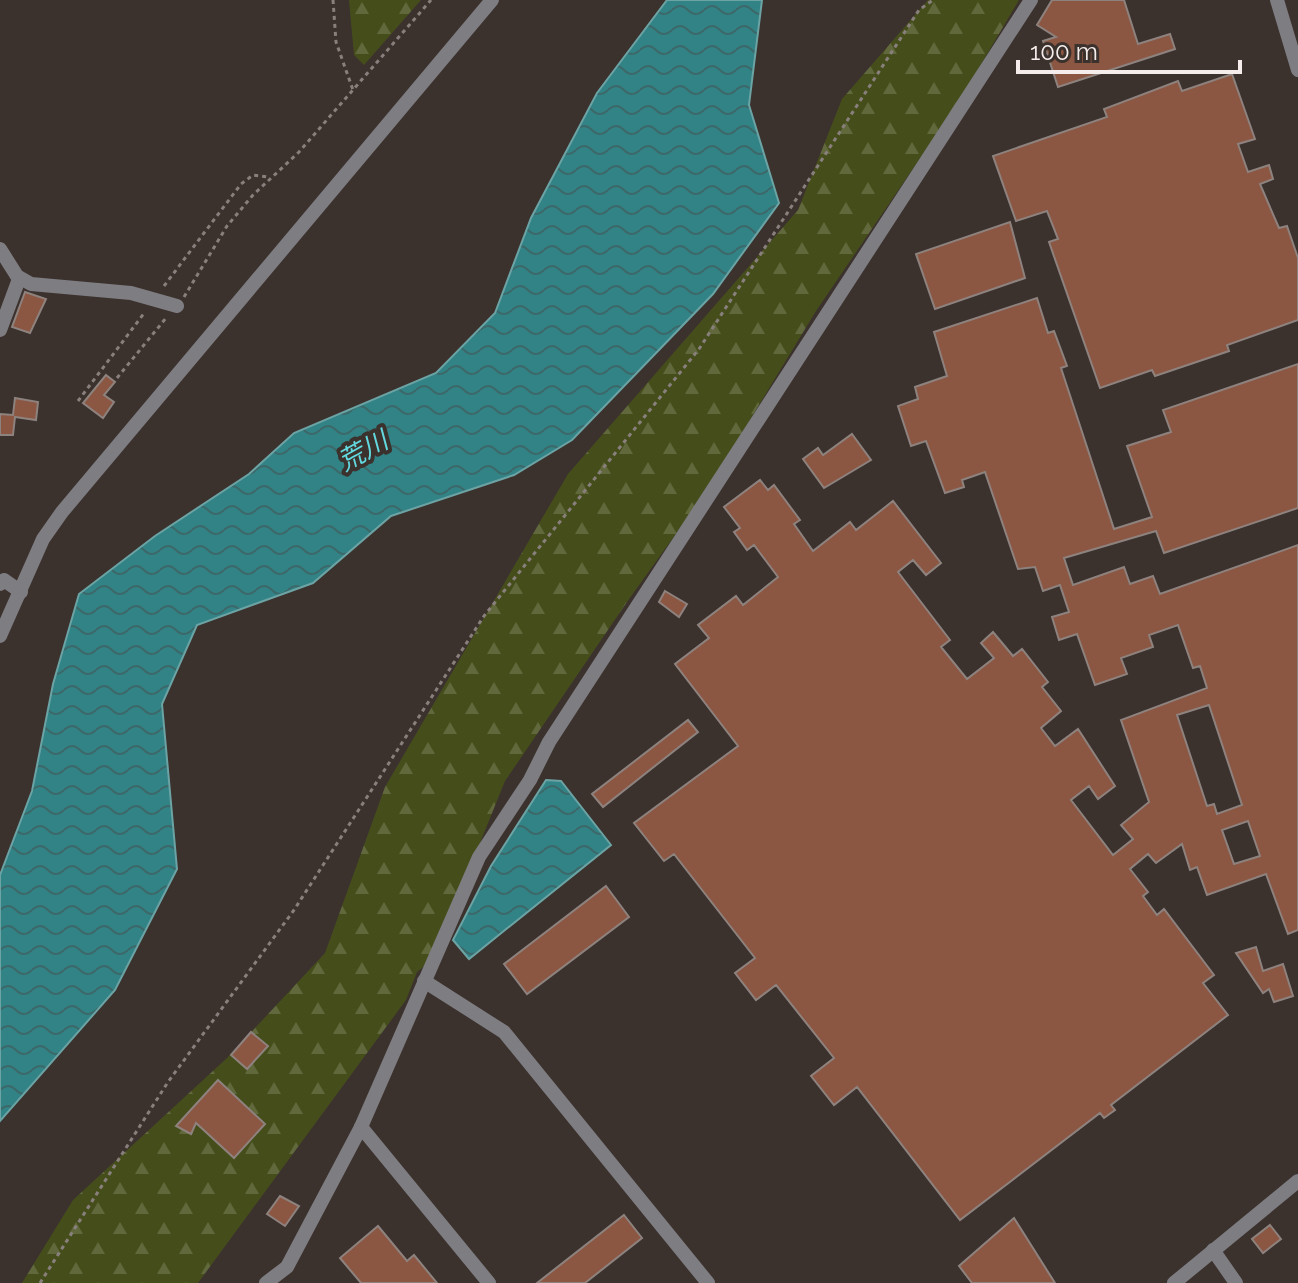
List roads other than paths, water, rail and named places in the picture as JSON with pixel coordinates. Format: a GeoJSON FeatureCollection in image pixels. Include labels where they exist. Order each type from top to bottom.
{"type":"FeatureCollection","features":[{"type":"Feature","properties":{"kind":"street"},"geometry":{"type":"LineString","coordinates":[[0,636],[43,539],[62,512],[492,0]]}},
{"type":"Feature","properties":{"kind":"street"},"geometry":{"type":"LineString","coordinates":[[266,1283],[287,1267],[361,1127],[479,857],[530,780],[549,742],[1031,0]]}},
{"type":"Feature","properties":{"kind":"street"},"geometry":{"type":"LineString","coordinates":[[1277,0],[1298,70]]}},
{"type":"Feature","properties":{"kind":"street"},"geometry":{"type":"LineString","coordinates":[[0,249],[19,279],[31,284],[131,293],[177,306]]}},
{"type":"Feature","properties":{"kind":"street"},"geometry":{"type":"LineString","coordinates":[[0,330],[19,279]]}},
{"type":"Feature","properties":{"kind":"street"},"geometry":{"type":"LineString","coordinates":[[0,584],[4,580],[21,592]]}},
{"type":"Feature","properties":{"kind":"street"},"geometry":{"type":"LineString","coordinates":[[424,981],[504,1032],[708,1283]]}},
{"type":"Feature","properties":{"kind":"street"},"geometry":{"type":"LineString","coordinates":[[361,1127],[489,1283]]}},
{"type":"Feature","properties":{"kind":"street"},"geometry":{"type":"LineString","coordinates":[[1174,1283],[1298,1181]]}},
{"type":"Feature","properties":{"kind":"street"},"geometry":{"type":"LineString","coordinates":[[1213,1250],[1236,1283]]}},
{"type":"Feature","properties":{"kind":"water","name":"荒川"},"geometry":{"type":"Polygon","coordinates":[[[667,0],[762,0],[749,105],[779,203],[713,294],[572,440],[514,475],[391,516],[313,583],[197,625],[162,704],[177,869],[115,990],[0,1121],[0,875],[32,791],[53,684],[79,594],[155,536],[249,474],[294,433],[436,373],[495,313],[531,218],[597,93],[667,0]]]}},
{"type":"Feature","properties":{"kind":"water"},"geometry":{"type":"Polygon","coordinates":[[[546,780],[561,781],[611,845],[469,959],[453,940],[491,866],[546,780]]]}}]}
